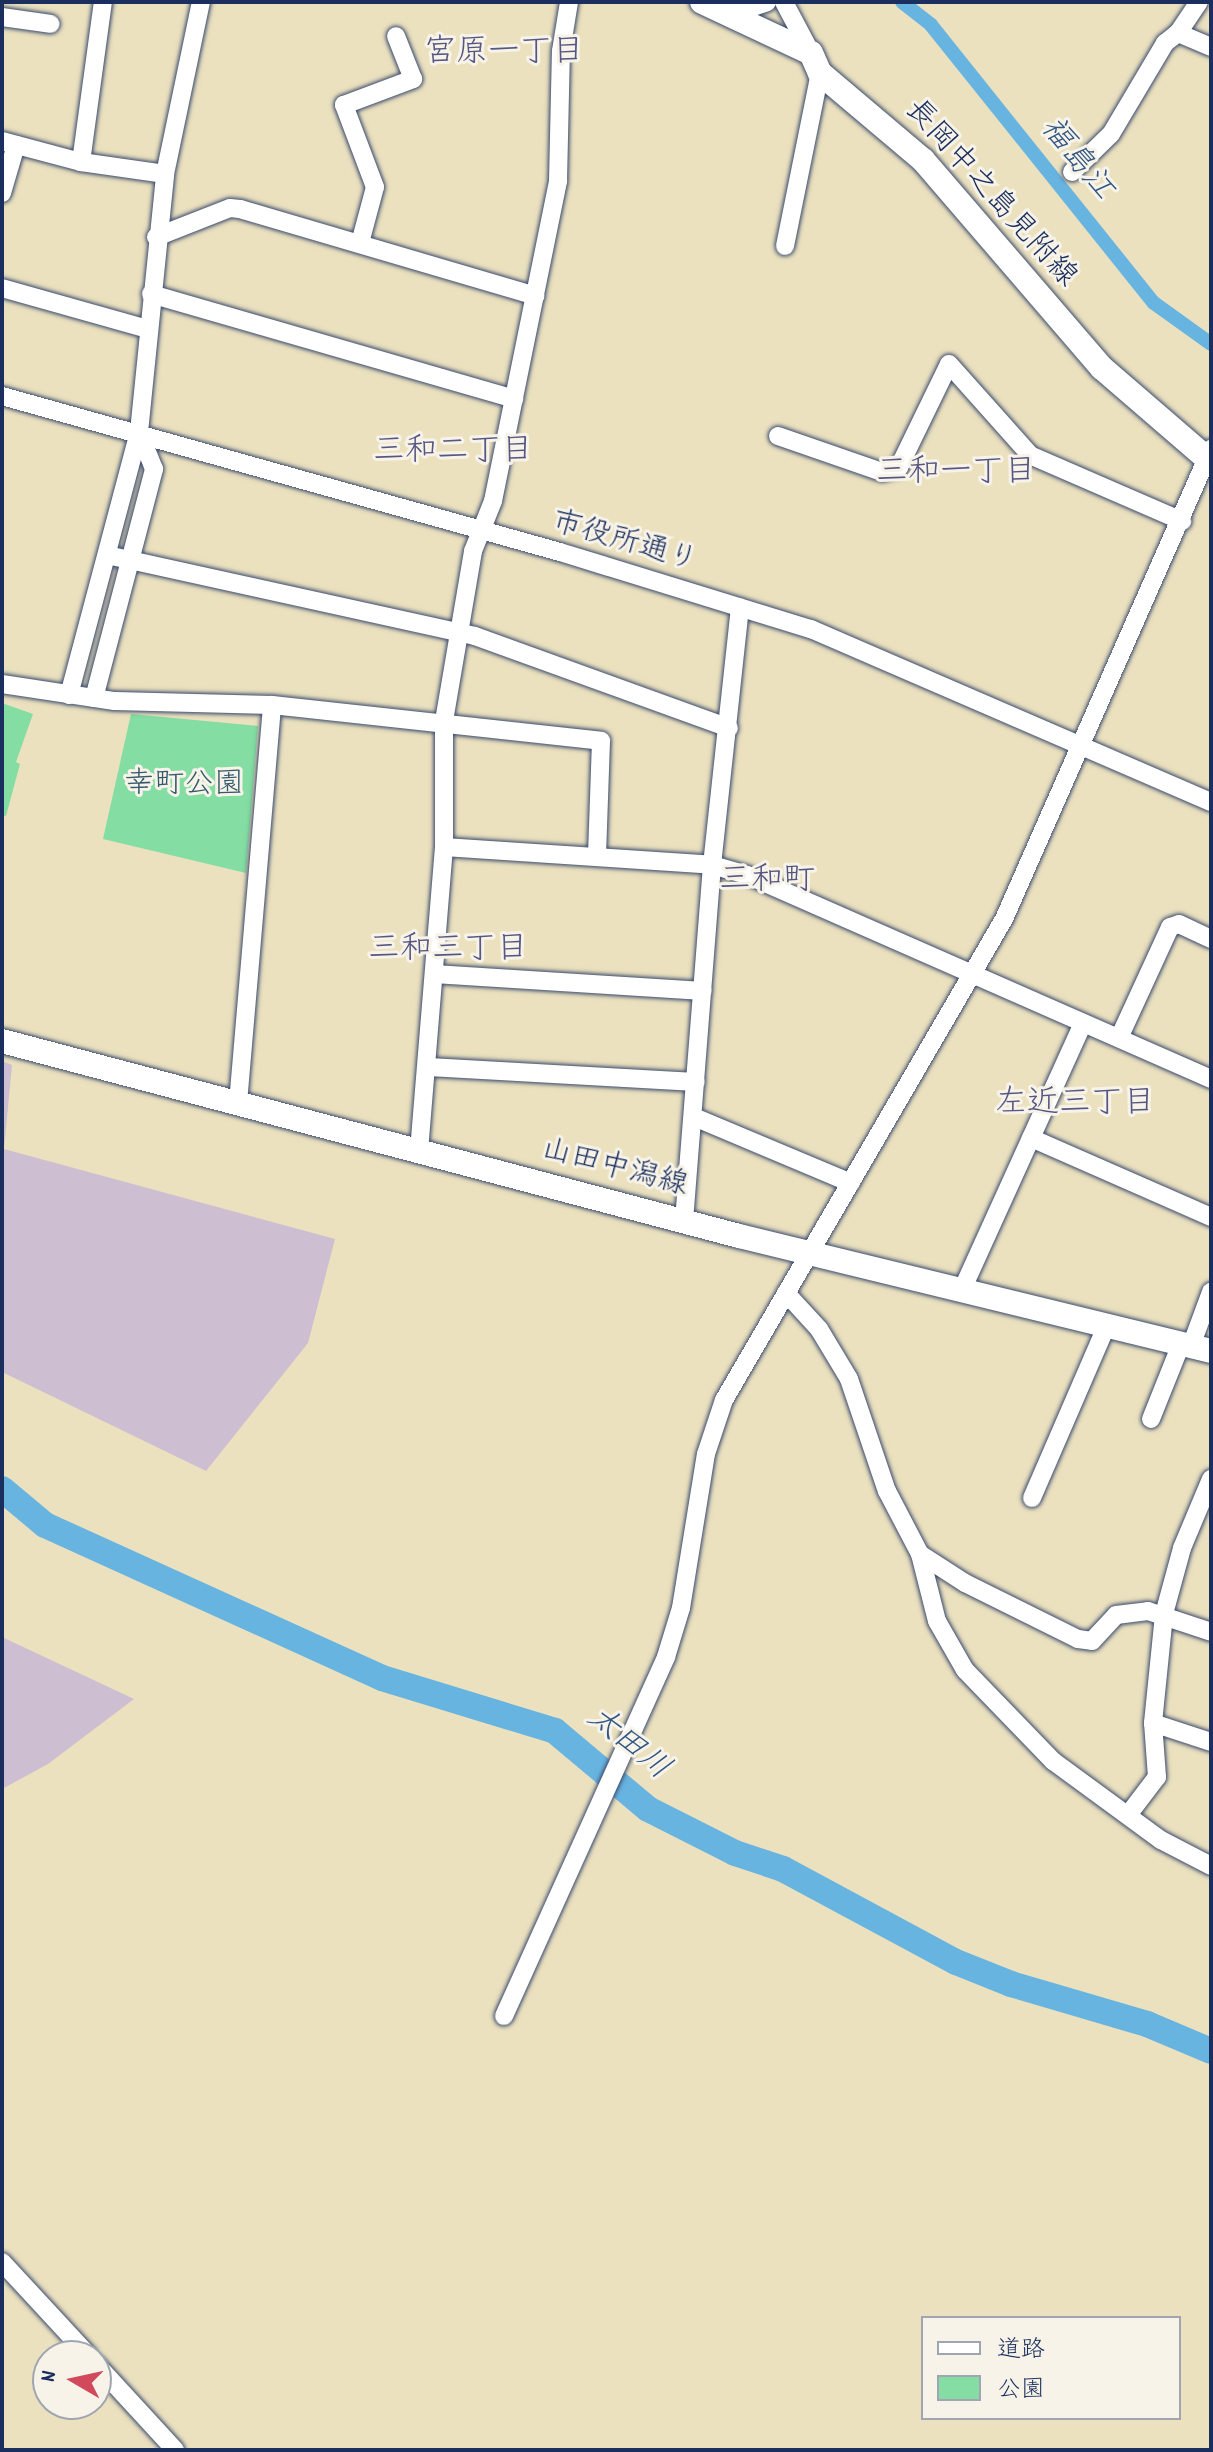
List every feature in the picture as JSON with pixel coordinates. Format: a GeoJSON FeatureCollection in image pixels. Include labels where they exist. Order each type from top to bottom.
{"type":"FeatureCollection","features":[{"type":"Feature","properties":{"kind":"main road","name":"長岡中之島見附線"},"geometry":{"type":"LineString","coordinates":[[707,3],[816,63],[912,149],[1102,368],[1210,457]]}},
{"type":"Feature","properties":{"kind":"main road","name":"山田中潟線"},"geometry":{"type":"LineString","coordinates":[[2,1041],[810,1254],[1194,1347]]}},
{"type":"Feature","properties":{"kind":"street"},"geometry":{"type":"LineString","coordinates":[[81,162],[103,2]]}},
{"type":"Feature","properties":{"kind":"street"},"geometry":{"type":"LineString","coordinates":[[69,695],[139,432],[156,237],[165,174],[201,2]]}},
{"type":"Feature","properties":{"kind":"street"},"geometry":{"type":"LineString","coordinates":[[419,1151],[429,1067],[444,847],[444,721],[473,551],[482,534],[514,399],[558,181],[561,51],[569,2]]}},
{"type":"Feature","properties":{"kind":"street"},"geometry":{"type":"LineString","coordinates":[[707,3],[750,8],[767,2]]}},
{"type":"Feature","properties":{"kind":"street"},"geometry":{"type":"LineString","coordinates":[[784,2],[816,63],[785,246]]}},
{"type":"Feature","properties":{"kind":"street"},"geometry":{"type":"LineString","coordinates":[[1072,172],[1111,134],[1165,43],[1178,33],[1199,2]]}},
{"type":"Feature","properties":{"kind":"street"},"geometry":{"type":"LineString","coordinates":[[2,17],[51,24]]}},
{"type":"Feature","properties":{"kind":"street"},"geometry":{"type":"LineString","coordinates":[[1178,33],[1211,47]]}},
{"type":"Feature","properties":{"kind":"street"},"geometry":{"type":"LineString","coordinates":[[360,243],[375,187],[344,105],[413,79],[396,36]]}},
{"type":"Feature","properties":{"kind":"street"},"geometry":{"type":"LineString","coordinates":[[2,193],[9,143],[81,162],[165,174]]}},
{"type":"Feature","properties":{"kind":"street"},"geometry":{"type":"LineString","coordinates":[[156,237],[230,208],[360,243],[535,296]]}},
{"type":"Feature","properties":{"kind":"street"},"geometry":{"type":"LineString","coordinates":[[2,288],[148,329]]}},
{"type":"Feature","properties":{"kind":"street"},"geometry":{"type":"LineString","coordinates":[[151,294],[514,399]]}},
{"type":"Feature","properties":{"kind":"street"},"geometry":{"type":"LineString","coordinates":[[778,436],[882,472],[899,467],[935,384],[949,364],[1030,455],[1182,521]]}},
{"type":"Feature","properties":{"kind":"street","name":"市役所通り"},"geometry":{"type":"LineString","coordinates":[[2,396],[139,432],[740,608],[869,652],[1211,802]]}},
{"type":"Feature","properties":{"kind":"street"},"geometry":{"type":"LineString","coordinates":[[94,698],[132,564],[154,469],[139,432]]}},
{"type":"Feature","properties":{"kind":"street"},"geometry":{"type":"LineString","coordinates":[[504,2016],[652,1692],[681,1608],[712,1431],[724,1400],[1004,919],[1210,457]]}},
{"type":"Feature","properties":{"kind":"street"},"geometry":{"type":"LineString","coordinates":[[107,555],[132,564],[459,632],[729,728]]}},
{"type":"Feature","properties":{"kind":"street"},"geometry":{"type":"LineString","coordinates":[[684,1221],[712,865],[740,608]]}},
{"type":"Feature","properties":{"kind":"street"},"geometry":{"type":"LineString","coordinates":[[2,684],[94,698],[272,705],[444,721],[601,741],[597,857]]}},
{"type":"Feature","properties":{"kind":"street"},"geometry":{"type":"LineString","coordinates":[[238,1103],[272,705]]}},
{"type":"Feature","properties":{"kind":"street"},"geometry":{"type":"LineString","coordinates":[[444,847],[712,865],[747,875],[974,972],[1211,1079]]}},
{"type":"Feature","properties":{"kind":"street"},"geometry":{"type":"LineString","coordinates":[[1119,1038],[1170,927],[1179,924],[1211,939]]}},
{"type":"Feature","properties":{"kind":"street"},"geometry":{"type":"LineString","coordinates":[[435,974],[702,991]]}},
{"type":"Feature","properties":{"kind":"street"},"geometry":{"type":"LineString","coordinates":[[962,1290],[1083,1023]]}},
{"type":"Feature","properties":{"kind":"street"},"geometry":{"type":"LineString","coordinates":[[429,1067],[696,1082]]}},
{"type":"Feature","properties":{"kind":"street"},"geometry":{"type":"LineString","coordinates":[[694,1117],[851,1183]]}},
{"type":"Feature","properties":{"kind":"street"},"geometry":{"type":"LineString","coordinates":[[1031,1138],[1211,1217]]}},
{"type":"Feature","properties":{"kind":"street"},"geometry":{"type":"LineString","coordinates":[[1151,1419],[1194,1347],[1211,1292]]}},
{"type":"Feature","properties":{"kind":"street"},"geometry":{"type":"LineString","coordinates":[[786,1293],[819,1329],[849,1379],[887,1491],[920,1554],[937,1621],[965,1670],[1053,1761],[1179,1852],[1211,1866]]}},
{"type":"Feature","properties":{"kind":"street"},"geometry":{"type":"LineString","coordinates":[[1032,1498],[1107,1325]]}},
{"type":"Feature","properties":{"kind":"street"},"geometry":{"type":"LineString","coordinates":[[1128,1815],[1157,1777],[1153,1723],[1164,1614],[1182,1548],[1210,1482]]}},
{"type":"Feature","properties":{"kind":"street"},"geometry":{"type":"LineString","coordinates":[[920,1554],[965,1583],[1078,1639],[1092,1641],[1116,1615],[1164,1614],[1211,1632]]}},
{"type":"Feature","properties":{"kind":"street"},"geometry":{"type":"LineString","coordinates":[[1153,1723],[1211,1742]]}},
{"type":"Feature","properties":{"kind":"street"},"geometry":{"type":"LineString","coordinates":[[2,2262],[74,2340]]}},
{"type":"Feature","properties":{"kind":"street"},"geometry":{"type":"LineString","coordinates":[[112,2381],[175,2450]]}},
{"type":"Feature","properties":{"kind":"shaded area"},"geometry":{"type":"Polygon","coordinates":[[[2,1061],[12,1065],[4,1149],[335,1239],[308,1343],[206,1471],[2,1372],[2,1061]]]}},
{"type":"Feature","properties":{"kind":"shaded area"},"geometry":{"type":"Polygon","coordinates":[[[2,1637],[134,1699],[48,1764],[2,1789],[2,1637]]]}},
{"type":"Feature","properties":{"kind":"green space"},"geometry":{"type":"Polygon","coordinates":[[[2,703],[33,714],[16,762],[20,764],[6,816],[2,815],[2,703]]]}},
{"type":"Feature","properties":{"kind":"green space","name":"幸町公園"},"geometry":{"type":"Polygon","coordinates":[[[131,714],[258,726],[246,873],[103,839],[131,714]]]}},
{"type":"Feature","properties":{"kind":"waterway","name":"福島江"},"geometry":{"type":"LineString","coordinates":[[902,2],[931,25],[1154,303],[1211,344]]}},
{"type":"Feature","properties":{"kind":"waterway","name":"太田川"},"geometry":{"type":"LineString","coordinates":[[2,1489],[45,1525],[382,1678],[555,1731],[648,1809],[735,1853],[783,1869],[956,1962],[1011,1984],[1147,2024],[1211,2051]]}},
{"type":"Feature","properties":{"kind":"district","name":"宮原一丁目"},"geometry":{"type":"Point","coordinates":[504,54]}},
{"type":"Feature","properties":{"kind":"district","name":"三和二丁目"},"geometry":{"type":"Point","coordinates":[453,453]}},
{"type":"Feature","properties":{"kind":"district","name":"三和一丁目"},"geometry":{"type":"Point","coordinates":[956,474]}},
{"type":"Feature","properties":{"kind":"district","name":"三和町"},"geometry":{"type":"Point","coordinates":[767,882]}},
{"type":"Feature","properties":{"kind":"district","name":"三和三丁目"},"geometry":{"type":"Point","coordinates":[448,951]}},
{"type":"Feature","properties":{"kind":"district","name":"左近三丁目"},"geometry":{"type":"Point","coordinates":[1075,1105]}}]}
